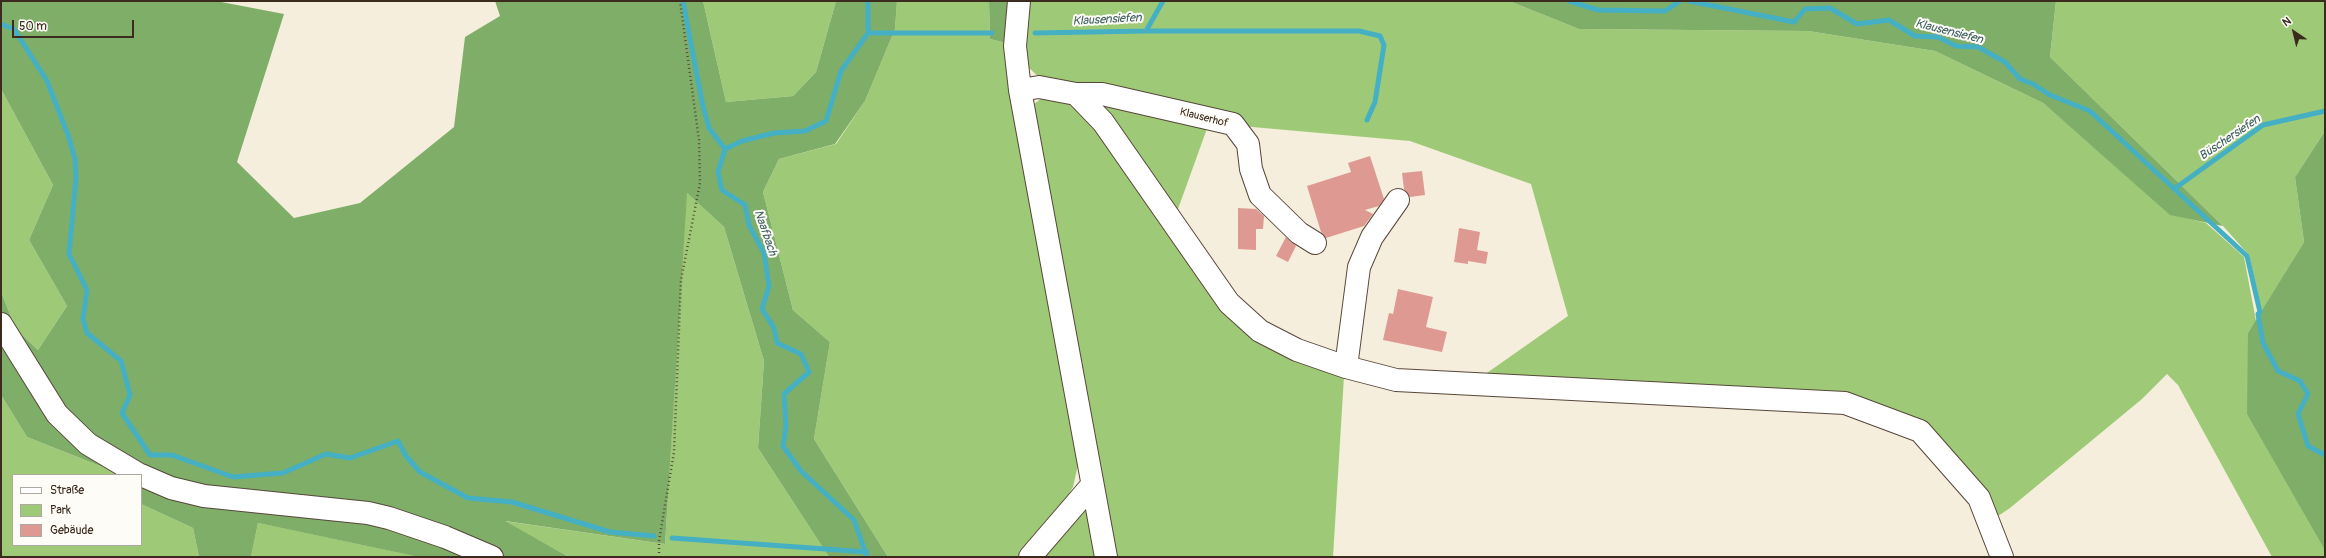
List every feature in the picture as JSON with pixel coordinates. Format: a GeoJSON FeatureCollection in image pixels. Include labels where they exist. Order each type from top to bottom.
{"type":"FeatureCollection","features":[{"type":"Feature","properties":{"kind":"street"},"geometry":{"type":"LineString","coordinates":[[1019,1],[1015,46],[1020,90],[1106,557]]}},
{"type":"Feature","properties":{"kind":"street","name":"Klauserhof"},"geometry":{"type":"LineString","coordinates":[[1020,90],[1039,87],[1076,94],[1102,94],[1233,124],[1248,144],[1251,169],[1260,195],[1299,233],[1315,243]]}},
{"type":"Feature","properties":{"kind":"street"},"geometry":{"type":"LineString","coordinates":[[1076,94],[1103,122],[1229,303],[1260,331],[1297,350],[1346,367],[1396,380],[1845,403],[1920,431],[1979,498],[2002,557]]}},
{"type":"Feature","properties":{"kind":"street"},"geometry":{"type":"LineString","coordinates":[[1346,367],[1359,266],[1372,237],[1398,200]]}},
{"type":"Feature","properties":{"kind":"street"},"geometry":{"type":"LineString","coordinates":[[1,324],[57,414],[88,444],[139,474]]}},
{"type":"Feature","properties":{"kind":"street"},"geometry":{"type":"LineString","coordinates":[[142,475],[170,488],[204,496],[360,512],[389,518],[445,537],[492,557]]}},
{"type":"Feature","properties":{"kind":"street"},"geometry":{"type":"LineString","coordinates":[[1030,557],[1092,485]]}},
{"type":"Feature","properties":{"kind":"path"},"geometry":{"type":"LineString","coordinates":[[659,557],[659,541],[674,452],[681,280],[700,182],[699,140],[680,1]]}},
{"type":"Feature","properties":{"kind":"green space"},"geometry":{"type":"Polygon","coordinates":[[[1,1],[216,1],[284,14],[237,162],[294,218],[360,203],[454,127],[465,37],[500,16],[495,1],[703,1],[726,102],[793,96],[816,72],[836,1],[897,1],[895,29],[865,101],[835,144],[779,159],[763,192],[793,310],[830,342],[814,439],[888,557],[829,557],[758,448],[764,361],[724,227],[687,193],[665,544],[505,521],[569,557],[419,557],[258,523],[251,557],[199,557],[193,528],[142,504],[142,474],[120,474],[27,437],[1,395],[1,292],[16,329],[38,350],[67,306],[29,240],[53,185],[1,89],[1,1]]]}},
{"type":"Feature","properties":{"kind":"green space"},"geometry":{"type":"Polygon","coordinates":[[[703,1],[836,1],[816,72],[793,96],[726,102],[703,1]]]}},
{"type":"Feature","properties":{"kind":"green space"},"geometry":{"type":"Polygon","coordinates":[[[897,1],[989,1],[990,39],[1010,44],[1078,465],[1073,487],[1060,509],[1018,557],[888,557],[814,439],[830,342],[793,310],[763,192],[779,159],[836,144],[865,101],[895,29],[897,1]]]}},
{"type":"Feature","properties":{"kind":"green space"},"geometry":{"type":"Polygon","coordinates":[[[989,1],[1018,1],[1010,44],[990,39],[989,1]]]}},
{"type":"Feature","properties":{"kind":"green space"},"geometry":{"type":"Polygon","coordinates":[[[1026,1],[1509,1],[1579,29],[1808,31],[1935,51],[2043,103],[2170,214],[2206,223],[2244,257],[2256,321],[2248,333],[2325,550],[2325,557],[2272,557],[2178,385],[2167,374],[2142,399],[2010,508],[1995,518],[1893,411],[1484,375],[1568,316],[1531,184],[1410,141],[1241,126],[1043,81],[1027,66],[1020,52],[1026,1]]]}},
{"type":"Feature","properties":{"kind":"green space"},"geometry":{"type":"Polygon","coordinates":[[[1509,1],[2056,1],[2050,57],[2223,226],[2170,215],[2043,103],[1935,51],[1808,31],[1579,29],[1509,1]]]}},
{"type":"Feature","properties":{"kind":"green space"},"geometry":{"type":"Polygon","coordinates":[[[2056,1],[2325,1],[2325,131],[2295,177],[2304,242],[2262,311],[2249,255],[2223,226],[2050,57],[2056,1]]]}},
{"type":"Feature","properties":{"kind":"green space"},"geometry":{"type":"Polygon","coordinates":[[[1,89],[53,185],[29,240],[67,306],[38,350],[16,329],[1,292],[1,89]]]}},
{"type":"Feature","properties":{"kind":"green space"},"geometry":{"type":"Polygon","coordinates":[[[1042,98],[1067,100],[1089,114],[1222,301],[1344,376],[1333,557],[1112,557],[1031,112],[1034,104],[1042,98]]]}},
{"type":"Feature","properties":{"kind":"green space"},"geometry":{"type":"Polygon","coordinates":[[[1100,104],[1209,123],[1178,209],[1171,214],[1100,104]]]}},
{"type":"Feature","properties":{"kind":"green space"},"geometry":{"type":"Polygon","coordinates":[[[2325,131],[2325,550],[2247,414],[2248,333],[2304,242],[2295,177],[2325,131]]]}},
{"type":"Feature","properties":{"kind":"green space"},"geometry":{"type":"Polygon","coordinates":[[[686,192],[724,227],[764,361],[758,448],[829,557],[569,557],[504,521],[665,544],[686,192]]]}},
{"type":"Feature","properties":{"kind":"green space"},"geometry":{"type":"Polygon","coordinates":[[[1,395],[27,437],[120,474],[12,474],[12,546],[142,546],[142,504],[193,528],[199,557],[1,557],[1,395]]]}},
{"type":"Feature","properties":{"kind":"green space"},"geometry":{"type":"Polygon","coordinates":[[[1081,511],[1089,513],[1100,557],[1034,557],[1081,511]]]}},
{"type":"Feature","properties":{"kind":"green space"},"geometry":{"type":"Polygon","coordinates":[[[258,523],[278,527],[420,557],[251,557],[258,523]]]}},
{"type":"Feature","properties":{"kind":"building"},"geometry":{"type":"Polygon","coordinates":[[[1370,156],[1384,199],[1379,206],[1365,210],[1373,214],[1364,226],[1326,238],[1321,232],[1307,186],[1351,172],[1348,163],[1370,156]]]}},
{"type":"Feature","properties":{"kind":"building"},"geometry":{"type":"Polygon","coordinates":[[[1422,171],[1425,195],[1410,197],[1404,189],[1402,173],[1422,171]]]}},
{"type":"Feature","properties":{"kind":"building"},"geometry":{"type":"Polygon","coordinates":[[[1238,208],[1256,209],[1264,216],[1263,229],[1256,229],[1256,250],[1238,249],[1238,208]]]}},
{"type":"Feature","properties":{"kind":"building"},"geometry":{"type":"Polygon","coordinates":[[[1459,228],[1480,232],[1477,250],[1488,252],[1486,264],[1468,261],[1468,264],[1454,262],[1459,228]]]}},
{"type":"Feature","properties":{"kind":"building"},"geometry":{"type":"Polygon","coordinates":[[[1286,237],[1296,246],[1288,262],[1276,256],[1286,237]]]}},
{"type":"Feature","properties":{"kind":"building"},"geometry":{"type":"Polygon","coordinates":[[[1398,289],[1433,297],[1426,327],[1447,332],[1442,352],[1383,340],[1389,313],[1393,314],[1398,289]]]}},
{"type":"Feature","properties":{"kind":"waterway"},"geometry":{"type":"LineString","coordinates":[[683,1],[702,102],[709,128],[725,149]]}},
{"type":"Feature","properties":{"kind":"waterway","name":"Naafbach"},"geometry":{"type":"LineString","coordinates":[[867,557],[854,520],[801,471],[783,446],[786,426],[784,394],[809,372],[801,354],[777,343],[774,328],[762,309],[769,286],[764,253],[749,225],[745,205],[722,190],[718,172],[725,149],[742,141],[774,133],[805,131],[826,121],[841,71],[868,33],[868,1]]}},
{"type":"Feature","properties":{"kind":"waterway","name":"Klausensiefen"},"geometry":{"type":"LineString","coordinates":[[1035,33],[1146,31],[1163,1]]}},
{"type":"Feature","properties":{"kind":"waterway","name":"Klausensiefen"},"geometry":{"type":"LineString","coordinates":[[1569,1],[1598,10],[1665,11],[1680,1]]}},
{"type":"Feature","properties":{"kind":"waterway","name":"Klausensiefen"},"geometry":{"type":"LineString","coordinates":[[1689,1],[1794,22],[1805,9],[1830,8],[1857,24],[1889,20],[1915,36],[1938,37],[1956,46],[1978,47],[2005,62],[2020,79],[2033,84],[2050,95],[2090,111],[2247,256],[2260,312],[2258,314],[2263,343],[2278,371],[2300,381],[2308,394],[2298,414],[2308,446],[2325,455]]}},
{"type":"Feature","properties":{"kind":"waterway"},"geometry":{"type":"LineString","coordinates":[[1,24],[14,29],[47,81],[68,135],[75,159],[76,178],[69,254],[87,290],[83,319],[87,333],[121,361],[130,395],[122,413],[150,455],[172,455],[233,477],[283,473],[326,454],[350,458],[398,441],[406,456],[420,472],[468,498],[512,502],[610,532],[654,536]]}},
{"type":"Feature","properties":{"kind":"waterway"},"geometry":{"type":"LineString","coordinates":[[1146,31],[1359,31],[1380,36],[1384,45],[1375,102],[1367,120]]}},
{"type":"Feature","properties":{"kind":"waterway","name":"Klausensiefen"},"geometry":{"type":"LineString","coordinates":[[868,33],[992,33]]}},
{"type":"Feature","properties":{"kind":"waterway","name":"Büschersiefen"},"geometry":{"type":"LineString","coordinates":[[2174,189],[2263,125],[2325,111]]}},
{"type":"Feature","properties":{"kind":"waterway"},"geometry":{"type":"LineString","coordinates":[[672,538],[867,552]]}}]}
